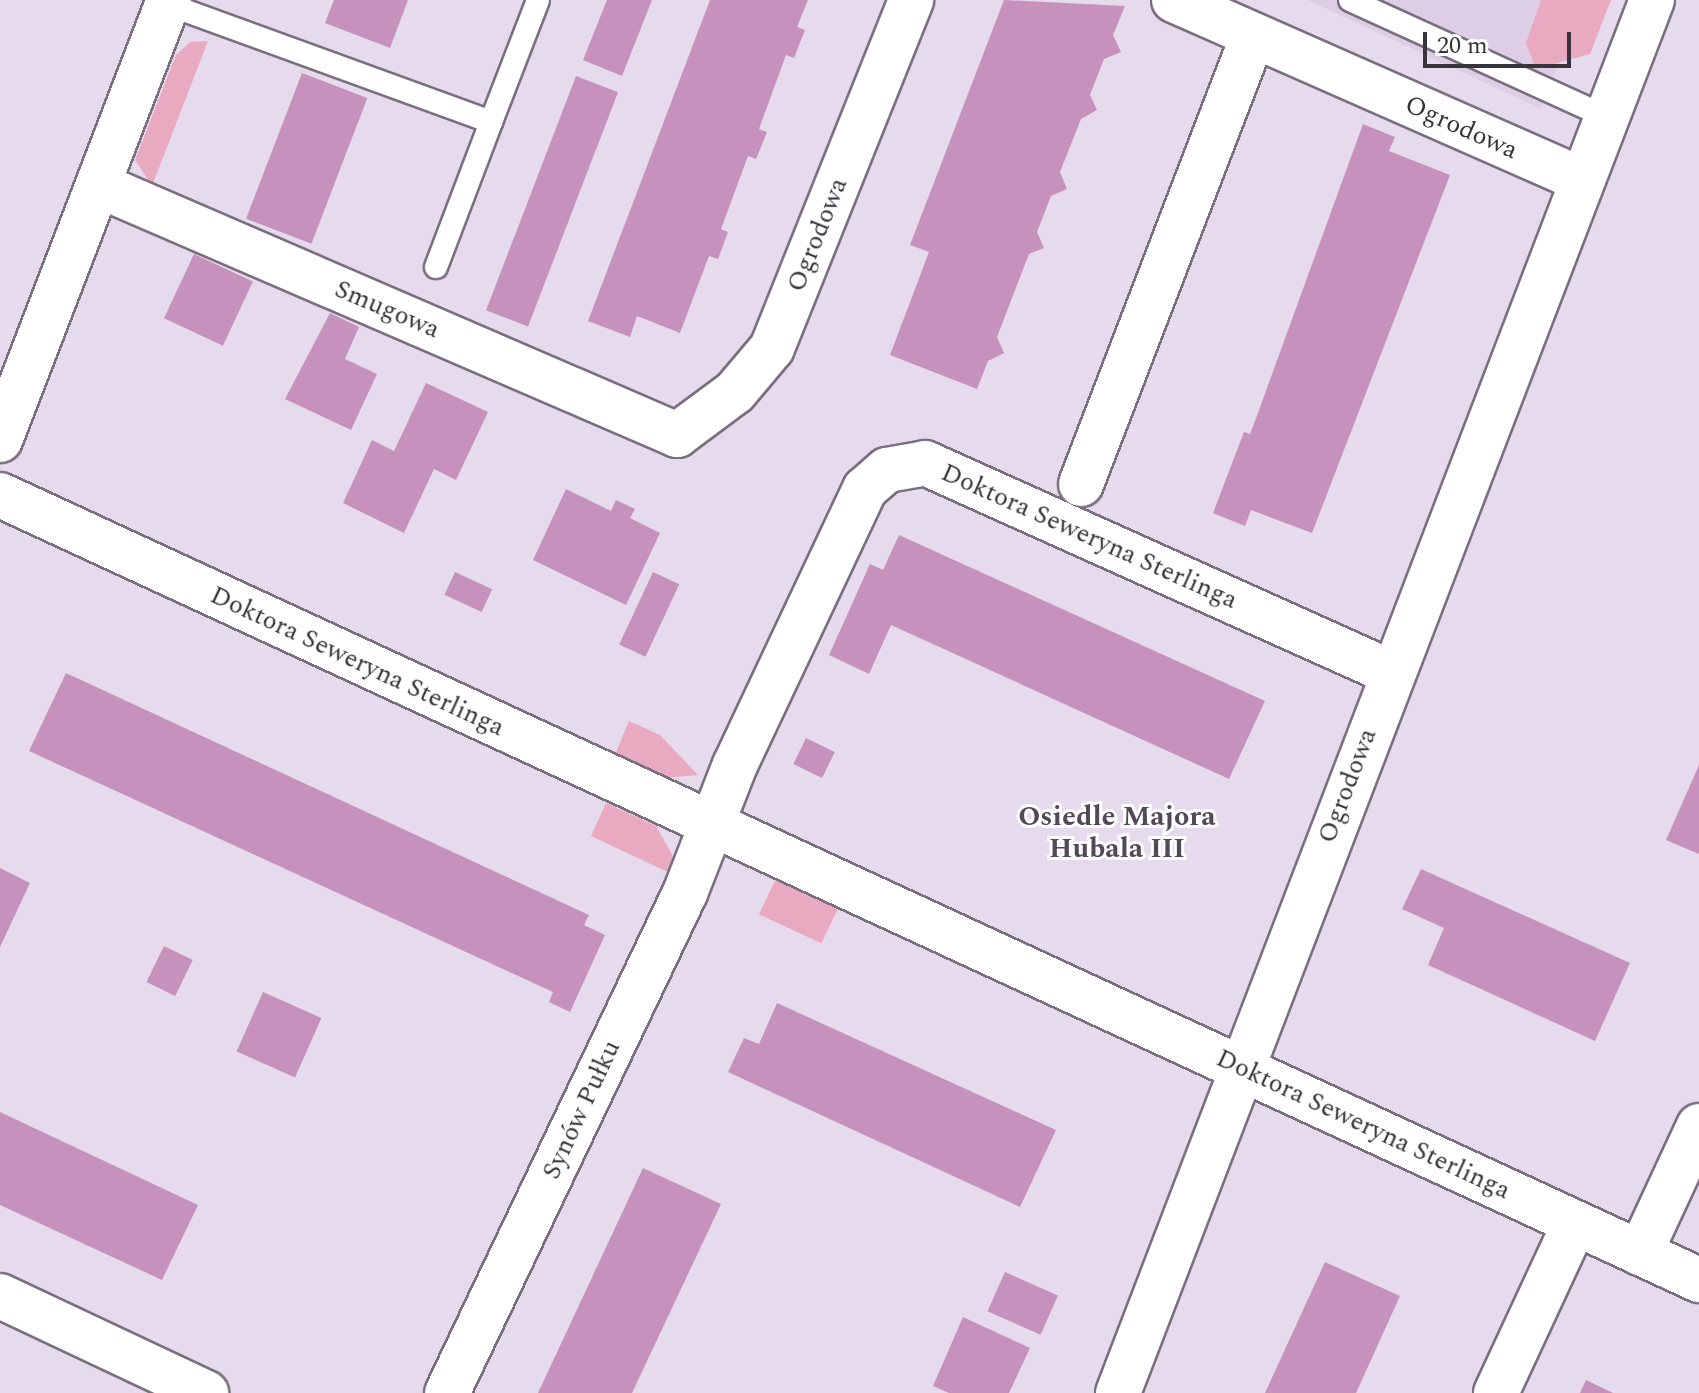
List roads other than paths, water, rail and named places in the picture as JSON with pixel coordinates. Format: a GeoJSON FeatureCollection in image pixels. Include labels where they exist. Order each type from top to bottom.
{"type":"FeatureCollection","features":[{"type":"Feature","properties":{"kind":"street","name":"Ogrodowa"},"geometry":{"type":"LineString","coordinates":[[677,435],[735,392],[772,348],[911,0]]}},
{"type":"Feature","properties":{"kind":"street","name":"Ogrodowa"},"geometry":{"type":"LineString","coordinates":[[1174,0],[1582,180]]}},
{"type":"Feature","properties":{"kind":"street","name":"Ogrodowa"},"geometry":{"type":"LineString","coordinates":[[1118,1393],[1390,672],[1652,0]]}},
{"type":"Feature","properties":{"kind":"street"},"geometry":{"type":"LineString","coordinates":[[0,440],[168,2]]}},
{"type":"Feature","properties":{"kind":"street"},"geometry":{"type":"LineString","coordinates":[[1081,484],[1253,36]]}},
{"type":"Feature","properties":{"kind":"street","name":"Smugowa"},"geometry":{"type":"LineString","coordinates":[[98,185],[677,435]]}},
{"type":"Feature","properties":{"kind":"street","name":"Doktora Seweryna Sterlinga"},"geometry":{"type":"LineString","coordinates":[[715,827],[735,765],[865,489],[887,470],[925,463],[1390,672]]}},
{"type":"Feature","properties":{"kind":"street","name":"Doktora Seweryna Sterlinga"},"geometry":{"type":"LineString","coordinates":[[0,495],[1699,1280]]}},
{"type":"Feature","properties":{"kind":"street","name":"Synów Pułku"},"geometry":{"type":"LineString","coordinates":[[447,1393],[715,827]]}},
{"type":"Feature","properties":{"kind":"street"},"geometry":{"type":"LineString","coordinates":[[1640,1253],[1699,1126]]}},
{"type":"Feature","properties":{"kind":"street"},"geometry":{"type":"LineString","coordinates":[[1496,1393],[1575,1223]]}},
{"type":"Feature","properties":{"kind":"street"},"geometry":{"type":"LineString","coordinates":[[0,1296],[206,1393]]}},
{"type":"Feature","properties":{"kind":"lane"},"geometry":{"type":"LineString","coordinates":[[436,267],[538,0]]}},
{"type":"Feature","properties":{"kind":"lane"},"geometry":{"type":"LineString","coordinates":[[1350,0],[1607,117]]}},
{"type":"Feature","properties":{"kind":"lane"},"geometry":{"type":"LineString","coordinates":[[168,2],[491,122]]}},
{"type":"Feature","properties":{"kind":"district","name":"Osiedle Majora Hubala III"},"geometry":{"type":"Point","coordinates":[1117,833]}}]}
